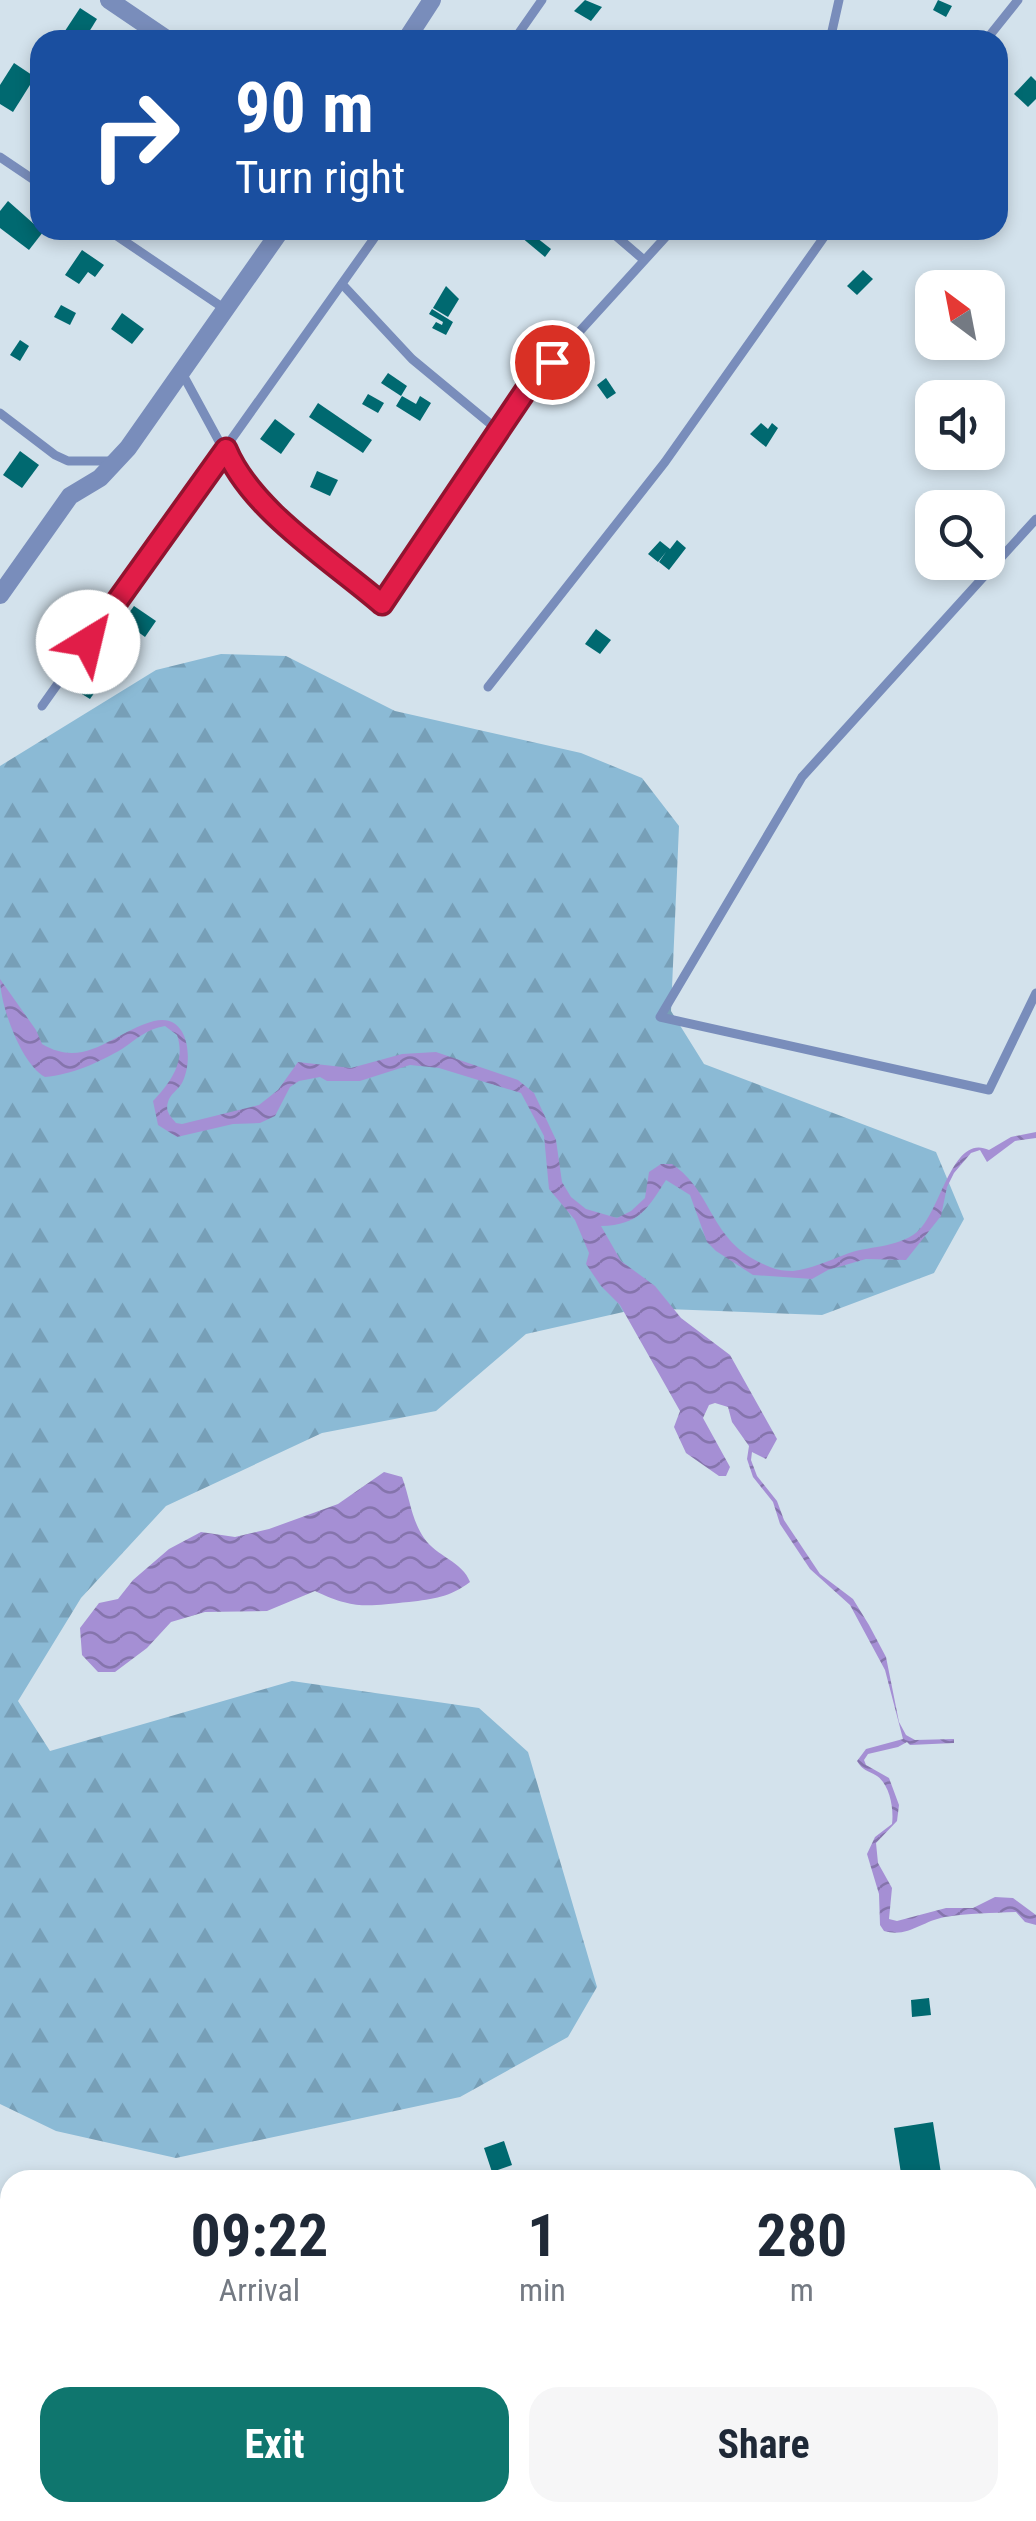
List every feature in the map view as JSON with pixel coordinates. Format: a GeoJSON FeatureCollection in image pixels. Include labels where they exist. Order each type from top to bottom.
{"type":"FeatureCollection","features":[{"type":"Feature","properties":{"kind":"street"},"geometry":{"type":"LineString","coordinates":[[109,0],[153,30]]}},
{"type":"Feature","properties":{"kind":"street"},"geometry":{"type":"LineString","coordinates":[[412,30],[432,0]]}},
{"type":"Feature","properties":{"kind":"street"},"geometry":{"type":"LineString","coordinates":[[0,596],[70,496],[100,478],[128,448],[274,240]]}},
{"type":"Feature","properties":{"kind":"lane"},"geometry":{"type":"LineString","coordinates":[[521,30],[542,0]]}},
{"type":"Feature","properties":{"kind":"lane"},"geometry":{"type":"LineString","coordinates":[[832,30],[839,0]]}},
{"type":"Feature","properties":{"kind":"lane"},"geometry":{"type":"LineString","coordinates":[[994,30],[1018,0]]}},
{"type":"Feature","properties":{"kind":"lane"},"geometry":{"type":"LineString","coordinates":[[0,157],[30,177]]}},
{"type":"Feature","properties":{"kind":"lane"},"geometry":{"type":"LineString","coordinates":[[123,240],[227,310]]}},
{"type":"Feature","properties":{"kind":"lane"},"geometry":{"type":"LineString","coordinates":[[42,706],[373,240]]}},
{"type":"Feature","properties":{"kind":"lane"},"geometry":{"type":"LineString","coordinates":[[620,240],[644,260]]}},
{"type":"Feature","properties":{"kind":"lane"},"geometry":{"type":"LineString","coordinates":[[182,373],[233,467],[258,500],[382,604],[528,387],[663,240]]}},
{"type":"Feature","properties":{"kind":"lane"},"geometry":{"type":"LineString","coordinates":[[488,687],[665,462],[822,240]]}},
{"type":"Feature","properties":{"kind":"lane"},"geometry":{"type":"LineString","coordinates":[[342,284],[412,359],[499,431]]}},
{"type":"Feature","properties":{"kind":"lane"},"geometry":{"type":"LineString","coordinates":[[0,413],[68,461],[113,462]]}},
{"type":"Feature","properties":{"kind":"lane"},"geometry":{"type":"LineString","coordinates":[[1036,519],[802,777],[660,1017],[989,1090],[1036,992]]}},
{"type":"Feature","properties":{"kind":"green space"},"geometry":{"type":"Polygon","coordinates":[[[221,654],[286,656],[395,711],[581,753],[642,778],[679,826],[671,1011],[704,1064],[936,1152],[964,1219],[934,1273],[822,1315],[641,1308],[526,1334],[436,1411],[322,1433],[166,1506],[81,1598],[18,1701],[50,1751],[292,1681],[479,1708],[528,1752],[597,1987],[568,2037],[460,2097],[176,2158],[56,2131],[0,2104],[0,766],[156,670],[221,654]]]}},
{"type":"Feature","properties":{"kind":"water"},"geometry":{"type":"Polygon","coordinates":[[[0,979],[42,1044],[58,1051],[86,1051],[154,1021],[175,1024],[188,1051],[186,1073],[167,1105],[176,1123],[259,1105],[278,1090],[298,1062],[351,1068],[402,1054],[436,1052],[518,1080],[534,1093],[556,1140],[562,1182],[571,1197],[586,1209],[617,1218],[631,1211],[645,1198],[649,1172],[661,1164],[672,1164],[697,1189],[735,1245],[750,1257],[781,1270],[806,1268],[909,1237],[925,1222],[956,1163],[966,1152],[976,1148],[989,1150],[1011,1137],[1036,1132],[1036,1138],[1015,1141],[987,1162],[980,1150],[971,1153],[947,1187],[941,1216],[906,1260],[866,1259],[812,1279],[753,1275],[707,1242],[690,1195],[666,1180],[648,1207],[634,1218],[601,1226],[621,1261],[655,1286],[681,1318],[730,1355],[777,1439],[766,1459],[752,1452],[757,1476],[777,1501],[784,1520],[820,1574],[853,1599],[869,1625],[886,1657],[899,1722],[906,1735],[915,1740],[954,1739],[954,1743],[907,1742],[868,1754],[864,1760],[889,1778],[899,1805],[897,1821],[876,1843],[878,1863],[892,1888],[889,1919],[897,1921],[946,1908],[973,1908],[995,1897],[1013,1898],[1036,1915],[1036,1925],[1025,1922],[1016,1912],[945,1917],[893,1933],[884,1931],[880,1925],[879,1894],[867,1854],[875,1837],[892,1824],[892,1805],[881,1780],[857,1761],[866,1749],[903,1739],[885,1670],[850,1605],[810,1569],[780,1524],[773,1502],[753,1477],[747,1459],[749,1446],[732,1422],[728,1407],[709,1405],[703,1418],[730,1467],[726,1476],[719,1476],[686,1453],[674,1427],[680,1411],[620,1305],[586,1264],[589,1253],[575,1220],[549,1189],[544,1136],[521,1093],[439,1068],[410,1065],[360,1081],[327,1081],[320,1077],[299,1081],[290,1087],[275,1116],[260,1123],[233,1124],[177,1137],[158,1125],[153,1101],[175,1071],[180,1054],[177,1035],[165,1026],[158,1027],[95,1063],[45,1077],[20,1047],[0,979]]]}},
{"type":"Feature","properties":{"kind":"water"},"geometry":{"type":"Polygon","coordinates":[[[384,1472],[402,1477],[424,1538],[462,1569],[470,1582],[441,1596],[409,1602],[361,1605],[315,1591],[267,1611],[205,1612],[171,1622],[147,1648],[115,1672],[98,1672],[82,1655],[80,1628],[99,1603],[118,1599],[133,1580],[169,1549],[201,1532],[235,1537],[269,1529],[338,1504],[384,1472]]]}},
{"type":"Feature","properties":{"kind":"building"},"geometry":{"type":"Polygon","coordinates":[[[585,0],[602,7],[591,21],[574,11],[585,0]]]}},
{"type":"Feature","properties":{"kind":"building"},"geometry":{"type":"Polygon","coordinates":[[[938,0],[952,6],[946,17],[933,10],[938,0]]]}},
{"type":"Feature","properties":{"kind":"building"},"geometry":{"type":"Polygon","coordinates":[[[80,8],[97,19],[90,30],[66,30],[80,8]]]}},
{"type":"Feature","properties":{"kind":"building"},"geometry":{"type":"Polygon","coordinates":[[[14,63],[30,74],[30,85],[13,112],[0,104],[0,85],[14,63]]]}},
{"type":"Feature","properties":{"kind":"building"},"geometry":{"type":"Polygon","coordinates":[[[1031,76],[1036,81],[1036,99],[1028,107],[1014,94],[1031,76]]]}},
{"type":"Feature","properties":{"kind":"building"},"geometry":{"type":"Polygon","coordinates":[[[8,201],[30,220],[30,240],[37,240],[29,250],[0,228],[0,211],[8,201]]]}},
{"type":"Feature","properties":{"kind":"building"},"geometry":{"type":"Polygon","coordinates":[[[525,240],[540,240],[551,249],[545,257],[525,240]]]}},
{"type":"Feature","properties":{"kind":"building"},"geometry":{"type":"Polygon","coordinates":[[[82,250],[104,265],[95,277],[88,272],[79,284],[65,275],[82,250]]]}},
{"type":"Feature","properties":{"kind":"building"},"geometry":{"type":"Polygon","coordinates":[[[863,270],[873,279],[857,295],[847,286],[863,270]]]}},
{"type":"Feature","properties":{"kind":"building"},"geometry":{"type":"Polygon","coordinates":[[[446,286],[459,299],[448,317],[433,308],[446,286]]]}},
{"type":"Feature","properties":{"kind":"building"},"geometry":{"type":"Polygon","coordinates":[[[61,305],[76,313],[70,325],[54,317],[61,305]]]}},
{"type":"Feature","properties":{"kind":"building"},"geometry":{"type":"Polygon","coordinates":[[[432,309],[453,322],[446,335],[432,328],[436,322],[443,322],[429,314],[432,309]]]}},
{"type":"Feature","properties":{"kind":"building"},"geometry":{"type":"Polygon","coordinates":[[[122,313],[144,329],[132,344],[111,329],[122,313]]]}},
{"type":"Feature","properties":{"kind":"building"},"geometry":{"type":"Polygon","coordinates":[[[20,340],[29,346],[20,361],[10,355],[20,340]]]}},
{"type":"Feature","properties":{"kind":"building"},"geometry":{"type":"Polygon","coordinates":[[[388,373],[407,386],[401,396],[381,383],[388,373]]]}},
{"type":"Feature","properties":{"kind":"building"},"geometry":{"type":"Polygon","coordinates":[[[606,378],[616,393],[607,399],[597,385],[606,378]]]}},
{"type":"Feature","properties":{"kind":"building"},"geometry":{"type":"Polygon","coordinates":[[[368,394],[384,403],[378,413],[362,404],[368,394]]]}},
{"type":"Feature","properties":{"kind":"building"},"geometry":{"type":"Polygon","coordinates":[[[402,396],[416,404],[420,396],[431,403],[420,421],[396,406],[402,396]]]}},
{"type":"Feature","properties":{"kind":"building"},"geometry":{"type":"Polygon","coordinates":[[[318,403],[372,440],[363,453],[309,417],[318,403]]]}},
{"type":"Feature","properties":{"kind":"building"},"geometry":{"type":"Polygon","coordinates":[[[275,419],[295,434],[281,454],[260,439],[275,419]]]}},
{"type":"Feature","properties":{"kind":"building"},"geometry":{"type":"Polygon","coordinates":[[[761,423],[768,429],[772,423],[778,428],[766,447],[750,434],[761,423]]]}},
{"type":"Feature","properties":{"kind":"building"},"geometry":{"type":"Polygon","coordinates":[[[20,451],[39,465],[22,488],[3,475],[20,451]]]}},
{"type":"Feature","properties":{"kind":"building"},"geometry":{"type":"Polygon","coordinates":[[[317,471],[338,480],[330,496],[310,487],[317,471]]]}},
{"type":"Feature","properties":{"kind":"building"},"geometry":{"type":"Polygon","coordinates":[[[677,540],[686,548],[669,570],[659,562],[666,552],[658,562],[648,554],[660,541],[670,549],[677,540]]]}},
{"type":"Feature","properties":{"kind":"building"},"geometry":{"type":"Polygon","coordinates":[[[134,606],[156,621],[145,637],[123,621],[134,606]]]}},
{"type":"Feature","properties":{"kind":"building"},"geometry":{"type":"Polygon","coordinates":[[[596,629],[611,640],[600,654],[585,644],[596,629]]]}},
{"type":"Feature","properties":{"kind":"building"},"geometry":{"type":"Polygon","coordinates":[[[84,680],[97,689],[90,699],[77,691],[84,680]]]}},
{"type":"Feature","properties":{"kind":"building"},"geometry":{"type":"Polygon","coordinates":[[[929,1998],[931,2015],[912,2017],[911,2000],[929,1998]]]}},
{"type":"Feature","properties":{"kind":"building"},"geometry":{"type":"Polygon","coordinates":[[[933,2122],[940,2170],[900,2170],[894,2128],[933,2122]]]}},
{"type":"Feature","properties":{"kind":"building"},"geometry":{"type":"Polygon","coordinates":[[[504,2141],[512,2165],[491,2170],[484,2148],[504,2141]]]}},
{"type":"Feature","properties":{"kind":"route"},"geometry":{"type":"LineString","coordinates":[[88,642],[226,449],[233,467],[258,500],[382,604],[528,387],[552,362]]}}]}
